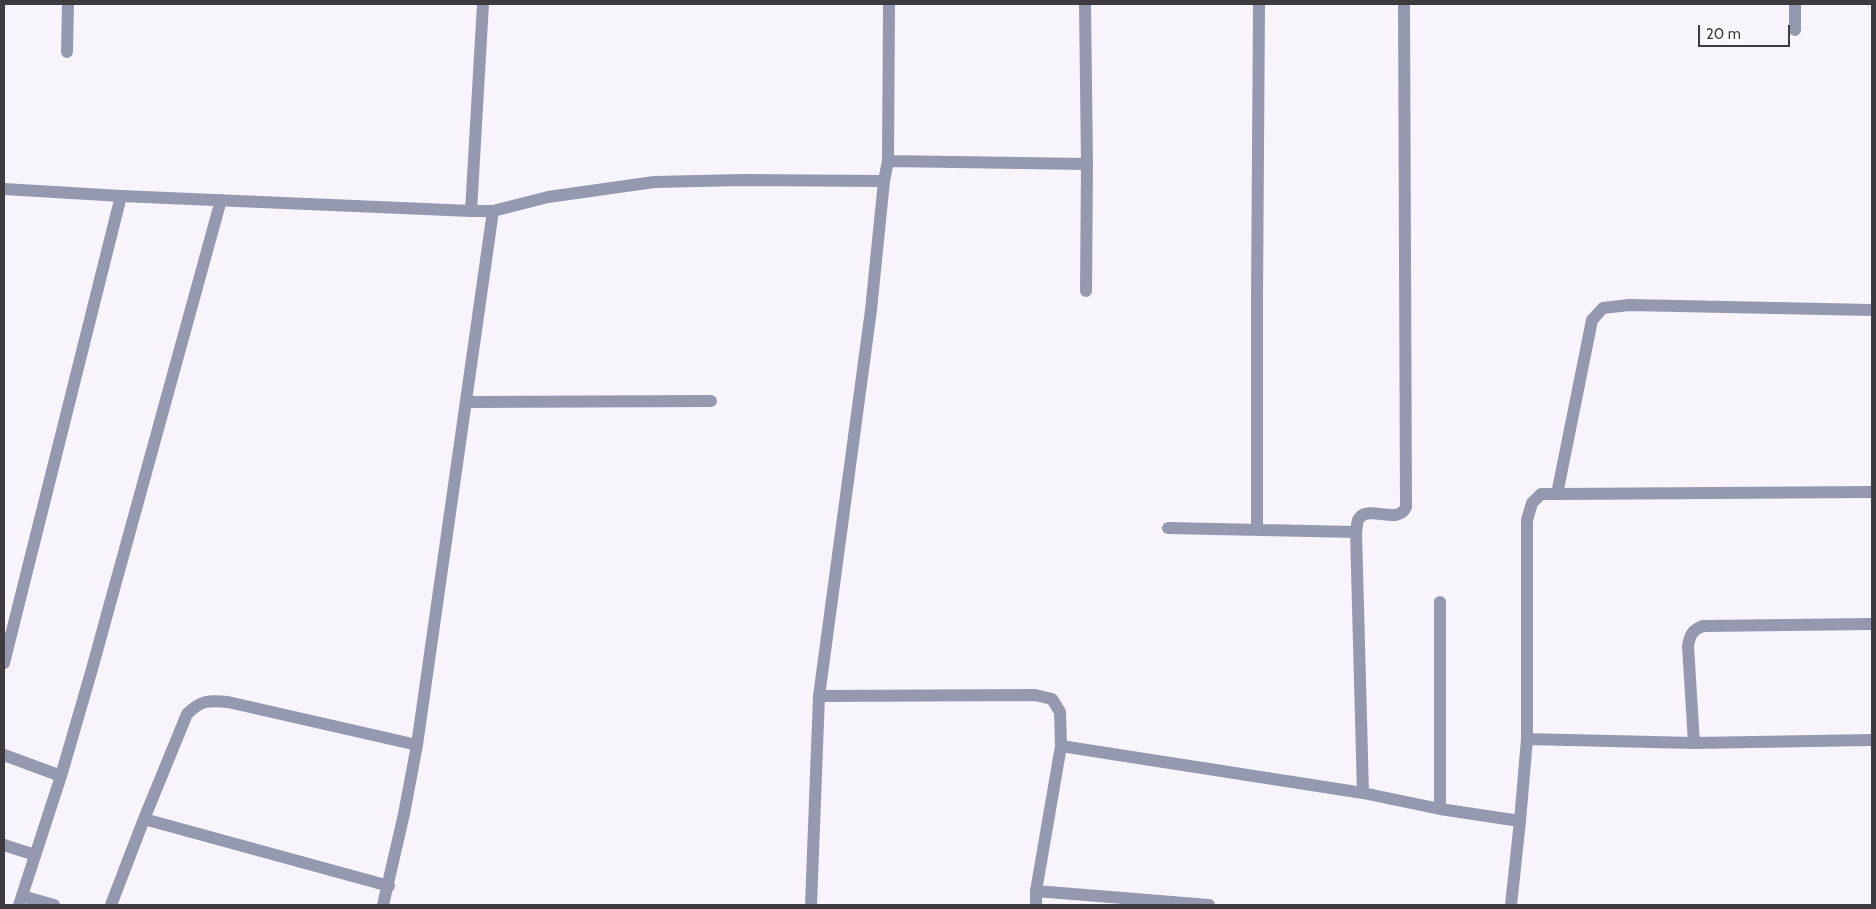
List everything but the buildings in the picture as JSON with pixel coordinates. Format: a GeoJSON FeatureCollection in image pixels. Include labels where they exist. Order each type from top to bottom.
{"type":"FeatureCollection","features":[{"type":"Feature","properties":{"kind":"street"},"geometry":{"type":"LineString","coordinates":[[66,52],[68,4]]}},
{"type":"Feature","properties":{"kind":"street"},"geometry":{"type":"LineString","coordinates":[[470,211],[483,4]]}},
{"type":"Feature","properties":{"kind":"street"},"geometry":{"type":"LineString","coordinates":[[811,905],[819,696],[872,310],[884,181],[888,161],[889,4]]}},
{"type":"Feature","properties":{"kind":"street"},"geometry":{"type":"LineString","coordinates":[[1084,4],[1087,164],[1086,290]]}},
{"type":"Feature","properties":{"kind":"street"},"geometry":{"type":"LineString","coordinates":[[1257,529],[1256,298],[1260,4]]}},
{"type":"Feature","properties":{"kind":"street"},"geometry":{"type":"LineString","coordinates":[[1363,792],[1356,532],[1358,521],[1361,517],[1368,514],[1398,516],[1404,513],[1406,508],[1404,4]]}},
{"type":"Feature","properties":{"kind":"street"},"geometry":{"type":"LineString","coordinates":[[1795,4],[1795,30]]}},
{"type":"Feature","properties":{"kind":"street"},"geometry":{"type":"LineString","coordinates":[[888,161],[1087,164]]}},
{"type":"Feature","properties":{"kind":"street"},"geometry":{"type":"LineString","coordinates":[[4,189],[470,211],[492,210],[548,197],[654,182],[743,180],[884,181]]}},
{"type":"Feature","properties":{"kind":"street"},"geometry":{"type":"LineString","coordinates":[[4,663],[121,196]]}},
{"type":"Feature","properties":{"kind":"street"},"geometry":{"type":"LineString","coordinates":[[54,905],[21,900],[61,776],[95,660],[221,200]]}},
{"type":"Feature","properties":{"kind":"street"},"geometry":{"type":"LineString","coordinates":[[383,905],[389,886],[417,745],[492,210]]}},
{"type":"Feature","properties":{"kind":"street"},"geometry":{"type":"LineString","coordinates":[[1557,494],[1592,320],[1603,308],[1629,305],[1872,310]]}},
{"type":"Feature","properties":{"kind":"street"},"geometry":{"type":"LineString","coordinates":[[466,402],[711,401]]}},
{"type":"Feature","properties":{"kind":"street"},"geometry":{"type":"LineString","coordinates":[[1511,905],[1527,739],[1527,520],[1532,503],[1541,494],[1872,492]]}},
{"type":"Feature","properties":{"kind":"street"},"geometry":{"type":"LineString","coordinates":[[1168,528],[1356,532]]}},
{"type":"Feature","properties":{"kind":"street"},"geometry":{"type":"LineString","coordinates":[[1440,602],[1440,810]]}},
{"type":"Feature","properties":{"kind":"street"},"geometry":{"type":"LineString","coordinates":[[1694,743],[1688,646],[1690,635],[1695,629],[1703,626],[1872,624]]}},
{"type":"Feature","properties":{"kind":"street"},"geometry":{"type":"LineString","coordinates":[[819,696],[1035,695],[1052,699],[1060,712],[1061,746],[1036,891],[1036,905]]}},
{"type":"Feature","properties":{"kind":"street"},"geometry":{"type":"LineString","coordinates":[[111,905],[187,714],[197,704],[211,700],[228,702],[417,745]]}},
{"type":"Feature","properties":{"kind":"street"},"geometry":{"type":"LineString","coordinates":[[1527,739],[1694,743],[1872,740]]}},
{"type":"Feature","properties":{"kind":"street"},"geometry":{"type":"LineString","coordinates":[[1061,746],[1363,792],[1440,810],[1520,821]]}},
{"type":"Feature","properties":{"kind":"street"},"geometry":{"type":"LineString","coordinates":[[4,755],[61,776]]}},
{"type":"Feature","properties":{"kind":"street"},"geometry":{"type":"LineString","coordinates":[[144,819],[389,886]]}},
{"type":"Feature","properties":{"kind":"street"},"geometry":{"type":"LineString","coordinates":[[4,845],[35,855]]}},
{"type":"Feature","properties":{"kind":"street"},"geometry":{"type":"LineString","coordinates":[[1036,891],[1209,905]]}}]}
